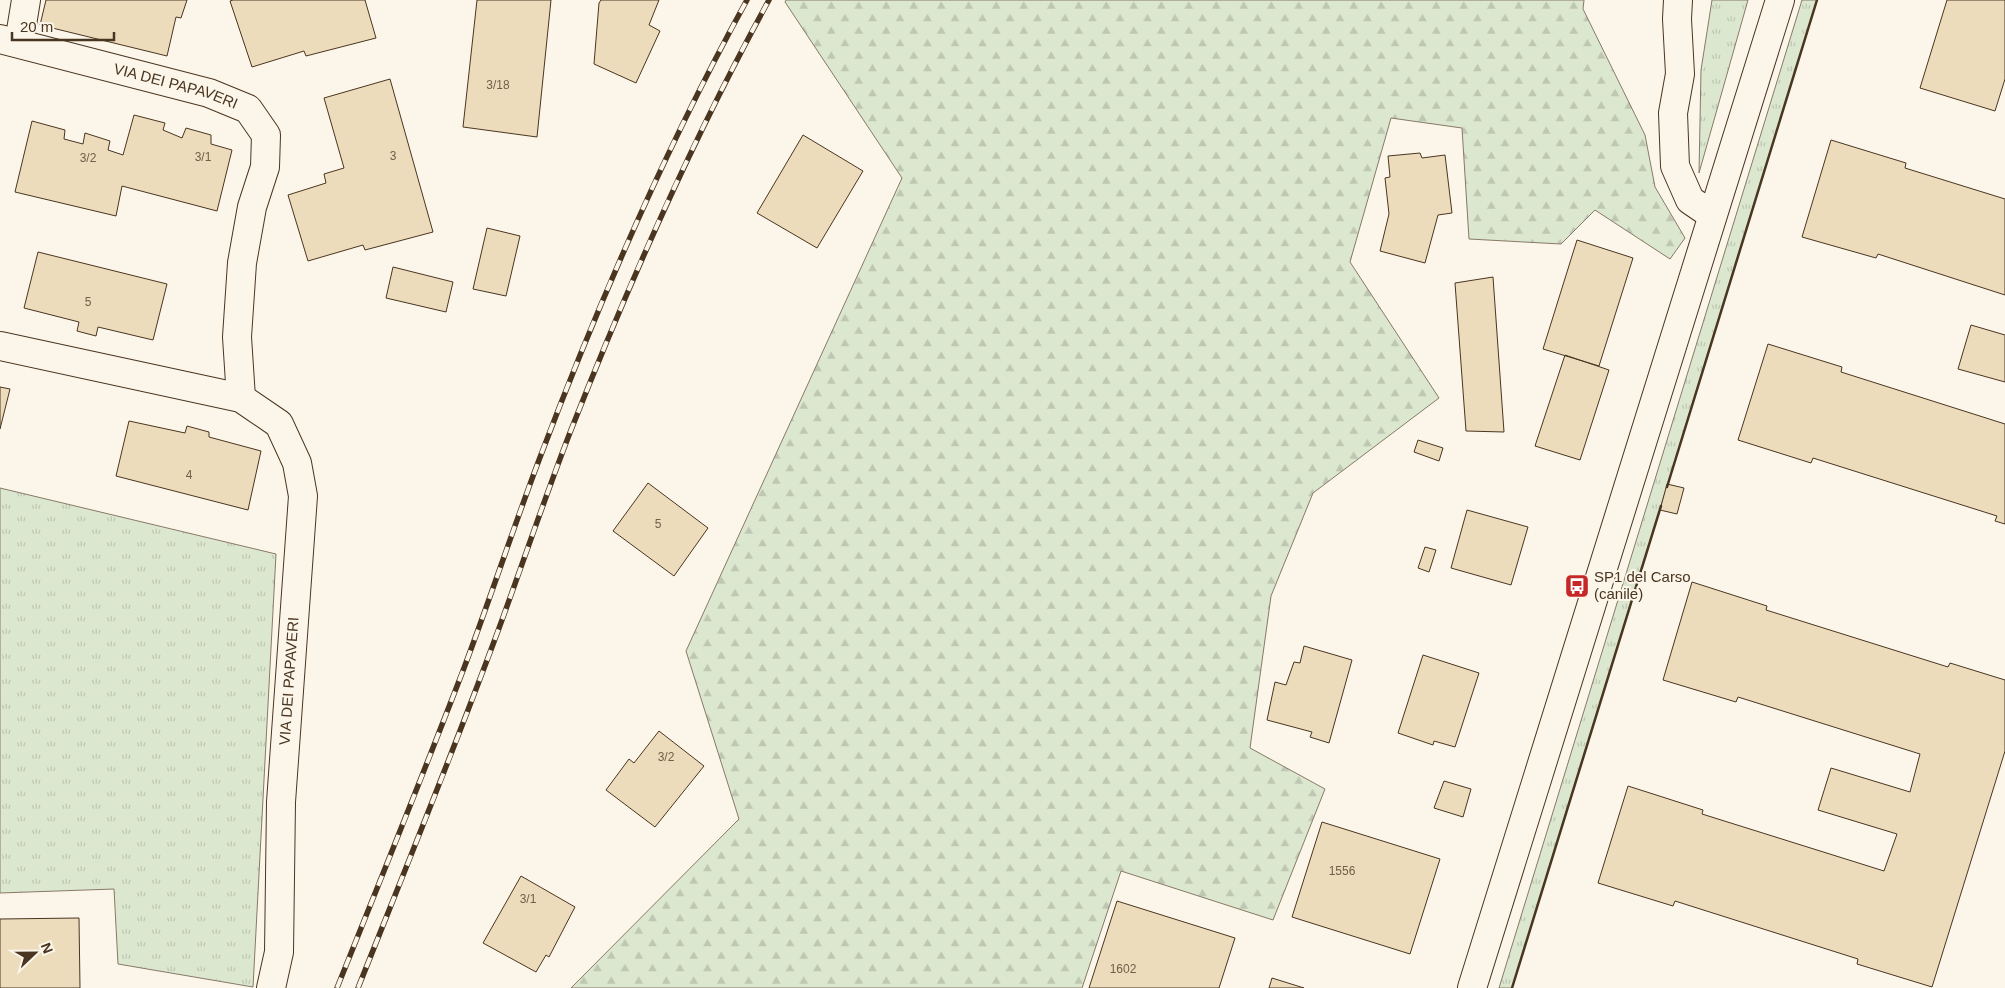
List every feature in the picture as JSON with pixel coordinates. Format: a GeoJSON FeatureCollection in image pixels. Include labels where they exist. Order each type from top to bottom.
{"type":"FeatureCollection","features":[{"type":"Feature","properties":{"kind":"street","name":"VIA DEI PAPAVERI"},"geometry":{"type":"LineString","coordinates":[[26,0],[9,41],[209,92],[248,109],[266,135],[265,167],[252,207],[242,262],[237,337],[241,398]]}},
{"type":"Feature","properties":{"kind":"street"},"geometry":{"type":"LineString","coordinates":[[1678,0],[1680,74],[1673,113],[1675,166],[1690,200],[1712,215]]}},
{"type":"Feature","properties":{"kind":"street"},"geometry":{"type":"LineString","coordinates":[[1472,988],[1780,0]]}},
{"type":"Feature","properties":{"kind":"street","name":"VIA DEI PAPAVERI"},"geometry":{"type":"LineString","coordinates":[[0,346],[241,398],[279,424],[297,462],[303,496],[281,802],[279,952],[271,988]]}},
{"type":"Feature","properties":{"kind":"green space"},"geometry":{"type":"Polygon","coordinates":[[[786,0],[1584,0],[1583,9],[1645,135],[1655,187],[1685,238],[1670,259],[1595,210],[1561,244],[1469,239],[1462,128],[1391,118],[1350,262],[1439,398],[1313,493],[1271,596],[1250,748],[1325,789],[1273,920],[1121,871],[1082,988],[571,988],[739,819],[686,651],[902,178],[785,2],[786,0]]]}},
{"type":"Feature","properties":{"kind":"green space"},"geometry":{"type":"Polygon","coordinates":[[[1712,0],[1748,0],[1699,173],[1701,70],[1712,0]]]}},
{"type":"Feature","properties":{"kind":"green space"},"geometry":{"type":"Polygon","coordinates":[[[1802,0],[1817,0],[1512,988],[1499,988],[1802,0]]]}},
{"type":"Feature","properties":{"kind":"green space"},"geometry":{"type":"Polygon","coordinates":[[[0,488],[276,554],[253,987],[118,964],[114,889],[0,893],[0,488]]]}},
{"type":"Feature","properties":{"kind":"building"},"geometry":{"type":"Polygon","coordinates":[[[46,0],[187,0],[181,18],[176,17],[167,56],[40,25],[46,0]]]}},
{"type":"Feature","properties":{"kind":"building"},"geometry":{"type":"Polygon","coordinates":[[[365,0],[376,38],[306,56],[304,51],[252,67],[230,1],[365,0]]]}},
{"type":"Feature","properties":{"kind":"building"},"geometry":{"type":"Polygon","coordinates":[[[477,0],[551,0],[537,137],[463,127],[477,0]]]}},
{"type":"Feature","properties":{"kind":"building"},"geometry":{"type":"Polygon","coordinates":[[[601,0],[659,0],[649,25],[660,31],[636,83],[594,64],[599,3],[601,0]]]}},
{"type":"Feature","properties":{"kind":"building"},"geometry":{"type":"Polygon","coordinates":[[[1947,0],[2005,0],[2005,79],[1995,111],[1920,88],[1947,0]]]}},
{"type":"Feature","properties":{"kind":"building"},"geometry":{"type":"Polygon","coordinates":[[[390,79],[433,232],[365,250],[363,245],[308,261],[288,195],[326,183],[324,174],[344,168],[324,98],[390,79]]]}},
{"type":"Feature","properties":{"kind":"building"},"geometry":{"type":"Polygon","coordinates":[[[134,115],[165,123],[163,130],[182,138],[186,128],[211,135],[211,144],[232,150],[217,211],[122,186],[116,216],[15,192],[32,121],[65,130],[64,139],[83,144],[85,133],[110,141],[108,150],[123,155],[134,115]]]}},
{"type":"Feature","properties":{"kind":"building"},"geometry":{"type":"Polygon","coordinates":[[[803,135],[863,171],[817,248],[757,213],[803,135]]]}},
{"type":"Feature","properties":{"kind":"building"},"geometry":{"type":"Polygon","coordinates":[[[1831,140],[1906,163],[1905,168],[2005,199],[2005,295],[1878,254],[1876,258],[1802,237],[1831,140]]]}},
{"type":"Feature","properties":{"kind":"building"},"geometry":{"type":"Polygon","coordinates":[[[1420,153],[1422,158],[1445,155],[1452,213],[1438,215],[1425,263],[1380,251],[1389,214],[1385,178],[1390,177],[1388,156],[1420,153]]]}},
{"type":"Feature","properties":{"kind":"building"},"geometry":{"type":"Polygon","coordinates":[[[487,228],[520,236],[506,296],[473,289],[487,228]]]}},
{"type":"Feature","properties":{"kind":"building"},"geometry":{"type":"Polygon","coordinates":[[[1577,240],[1633,258],[1599,366],[1543,349],[1577,240]]]}},
{"type":"Feature","properties":{"kind":"building"},"geometry":{"type":"Polygon","coordinates":[[[38,252],[167,284],[153,340],[98,327],[96,336],[77,331],[79,322],[24,308],[38,252]]]}},
{"type":"Feature","properties":{"kind":"building"},"geometry":{"type":"Polygon","coordinates":[[[393,267],[453,282],[446,312],[386,298],[393,267]]]}},
{"type":"Feature","properties":{"kind":"building"},"geometry":{"type":"Polygon","coordinates":[[[1493,277],[1504,432],[1466,431],[1455,283],[1493,277]]]}},
{"type":"Feature","properties":{"kind":"building"},"geometry":{"type":"Polygon","coordinates":[[[1971,325],[2005,335],[2005,382],[1958,369],[1971,325]]]}},
{"type":"Feature","properties":{"kind":"building"},"geometry":{"type":"Polygon","coordinates":[[[1768,344],[1842,367],[1841,372],[2005,424],[2005,524],[1995,521],[1997,516],[1813,458],[1811,463],[1738,440],[1768,344]]]}},
{"type":"Feature","properties":{"kind":"building"},"geometry":{"type":"Polygon","coordinates":[[[1565,355],[1609,370],[1580,460],[1535,446],[1565,355]]]}},
{"type":"Feature","properties":{"kind":"building"},"geometry":{"type":"Polygon","coordinates":[[[0,387],[10,389],[0,429],[0,387]]]}},
{"type":"Feature","properties":{"kind":"building"},"geometry":{"type":"Polygon","coordinates":[[[129,421],[185,433],[187,426],[209,432],[209,437],[261,451],[248,510],[116,476],[129,421]]]}},
{"type":"Feature","properties":{"kind":"building"},"geometry":{"type":"Polygon","coordinates":[[[1418,440],[1443,448],[1439,461],[1414,452],[1418,440]]]}},
{"type":"Feature","properties":{"kind":"building"},"geometry":{"type":"Polygon","coordinates":[[[648,483],[708,528],[674,576],[613,531],[648,483]]]}},
{"type":"Feature","properties":{"kind":"building"},"geometry":{"type":"Polygon","coordinates":[[[1667,484],[1684,488],[1677,514],[1660,510],[1667,484]]]}},
{"type":"Feature","properties":{"kind":"building"},"geometry":{"type":"Polygon","coordinates":[[[1467,510],[1528,527],[1511,585],[1451,568],[1467,510]]]}},
{"type":"Feature","properties":{"kind":"building"},"geometry":{"type":"Polygon","coordinates":[[[1425,547],[1436,550],[1429,572],[1418,568],[1425,547]]]}},
{"type":"Feature","properties":{"kind":"building"},"geometry":{"type":"Polygon","coordinates":[[[1692,582],[1767,606],[1766,610],[1948,667],[1950,663],[2005,680],[2005,751],[1932,987],[1857,964],[1858,959],[1675,901],[1673,906],[1598,883],[1628,786],[1703,810],[1702,814],[1884,871],[1897,834],[1818,810],[1831,768],[1910,792],[1920,754],[1738,697],[1736,702],[1663,680],[1692,582]]]}},
{"type":"Feature","properties":{"kind":"building"},"geometry":{"type":"Polygon","coordinates":[[[1304,646],[1352,660],[1329,743],[1310,737],[1312,732],[1267,720],[1275,682],[1286,685],[1294,662],[1300,663],[1304,646]]]}},
{"type":"Feature","properties":{"kind":"building"},"geometry":{"type":"Polygon","coordinates":[[[1423,655],[1479,673],[1455,747],[1434,741],[1433,745],[1398,733],[1423,655]]]}},
{"type":"Feature","properties":{"kind":"building"},"geometry":{"type":"Polygon","coordinates":[[[659,731],[704,766],[655,827],[606,790],[629,759],[634,763],[659,731]]]}},
{"type":"Feature","properties":{"kind":"building"},"geometry":{"type":"Polygon","coordinates":[[[1444,781],[1471,789],[1463,817],[1434,808],[1444,781]]]}},
{"type":"Feature","properties":{"kind":"building"},"geometry":{"type":"Polygon","coordinates":[[[1322,822],[1440,859],[1410,954],[1292,917],[1322,822]]]}},
{"type":"Feature","properties":{"kind":"building"},"geometry":{"type":"Polygon","coordinates":[[[521,876],[575,907],[549,957],[546,955],[536,972],[483,943],[521,876]]]}},
{"type":"Feature","properties":{"kind":"building"},"geometry":{"type":"Polygon","coordinates":[[[1117,901],[1235,938],[1219,988],[1089,988],[1117,901]]]}},
{"type":"Feature","properties":{"kind":"building"},"geometry":{"type":"Polygon","coordinates":[[[79,918],[80,988],[0,988],[0,919],[79,918]]]}},
{"type":"Feature","properties":{"kind":"building"},"geometry":{"type":"Polygon","coordinates":[[[1272,978],[1304,988],[1269,988],[1272,978]]]}},
{"type":"Feature","properties":{"kind":"railway"},"geometry":{"type":"LineString","coordinates":[[337,988],[464,668],[539,460],[609,285],[661,169],[747,0]]}},
{"type":"Feature","properties":{"kind":"railway"},"geometry":{"type":"LineString","coordinates":[[358,988],[459,733],[593,375],[639,266],[688,158],[769,0]]}},
{"type":"Feature","properties":{"kind":"wall"},"geometry":{"type":"LineString","coordinates":[[1667,487],[1817,0]]}},
{"type":"Feature","properties":{"kind":"wall"},"geometry":{"type":"LineString","coordinates":[[1512,988],[1661,506]]}},
{"type":"Feature","properties":{"kind":"place","name":"SP1 del Carso (canile)"},"geometry":{"type":"Point","coordinates":[1577,586]}}]}
